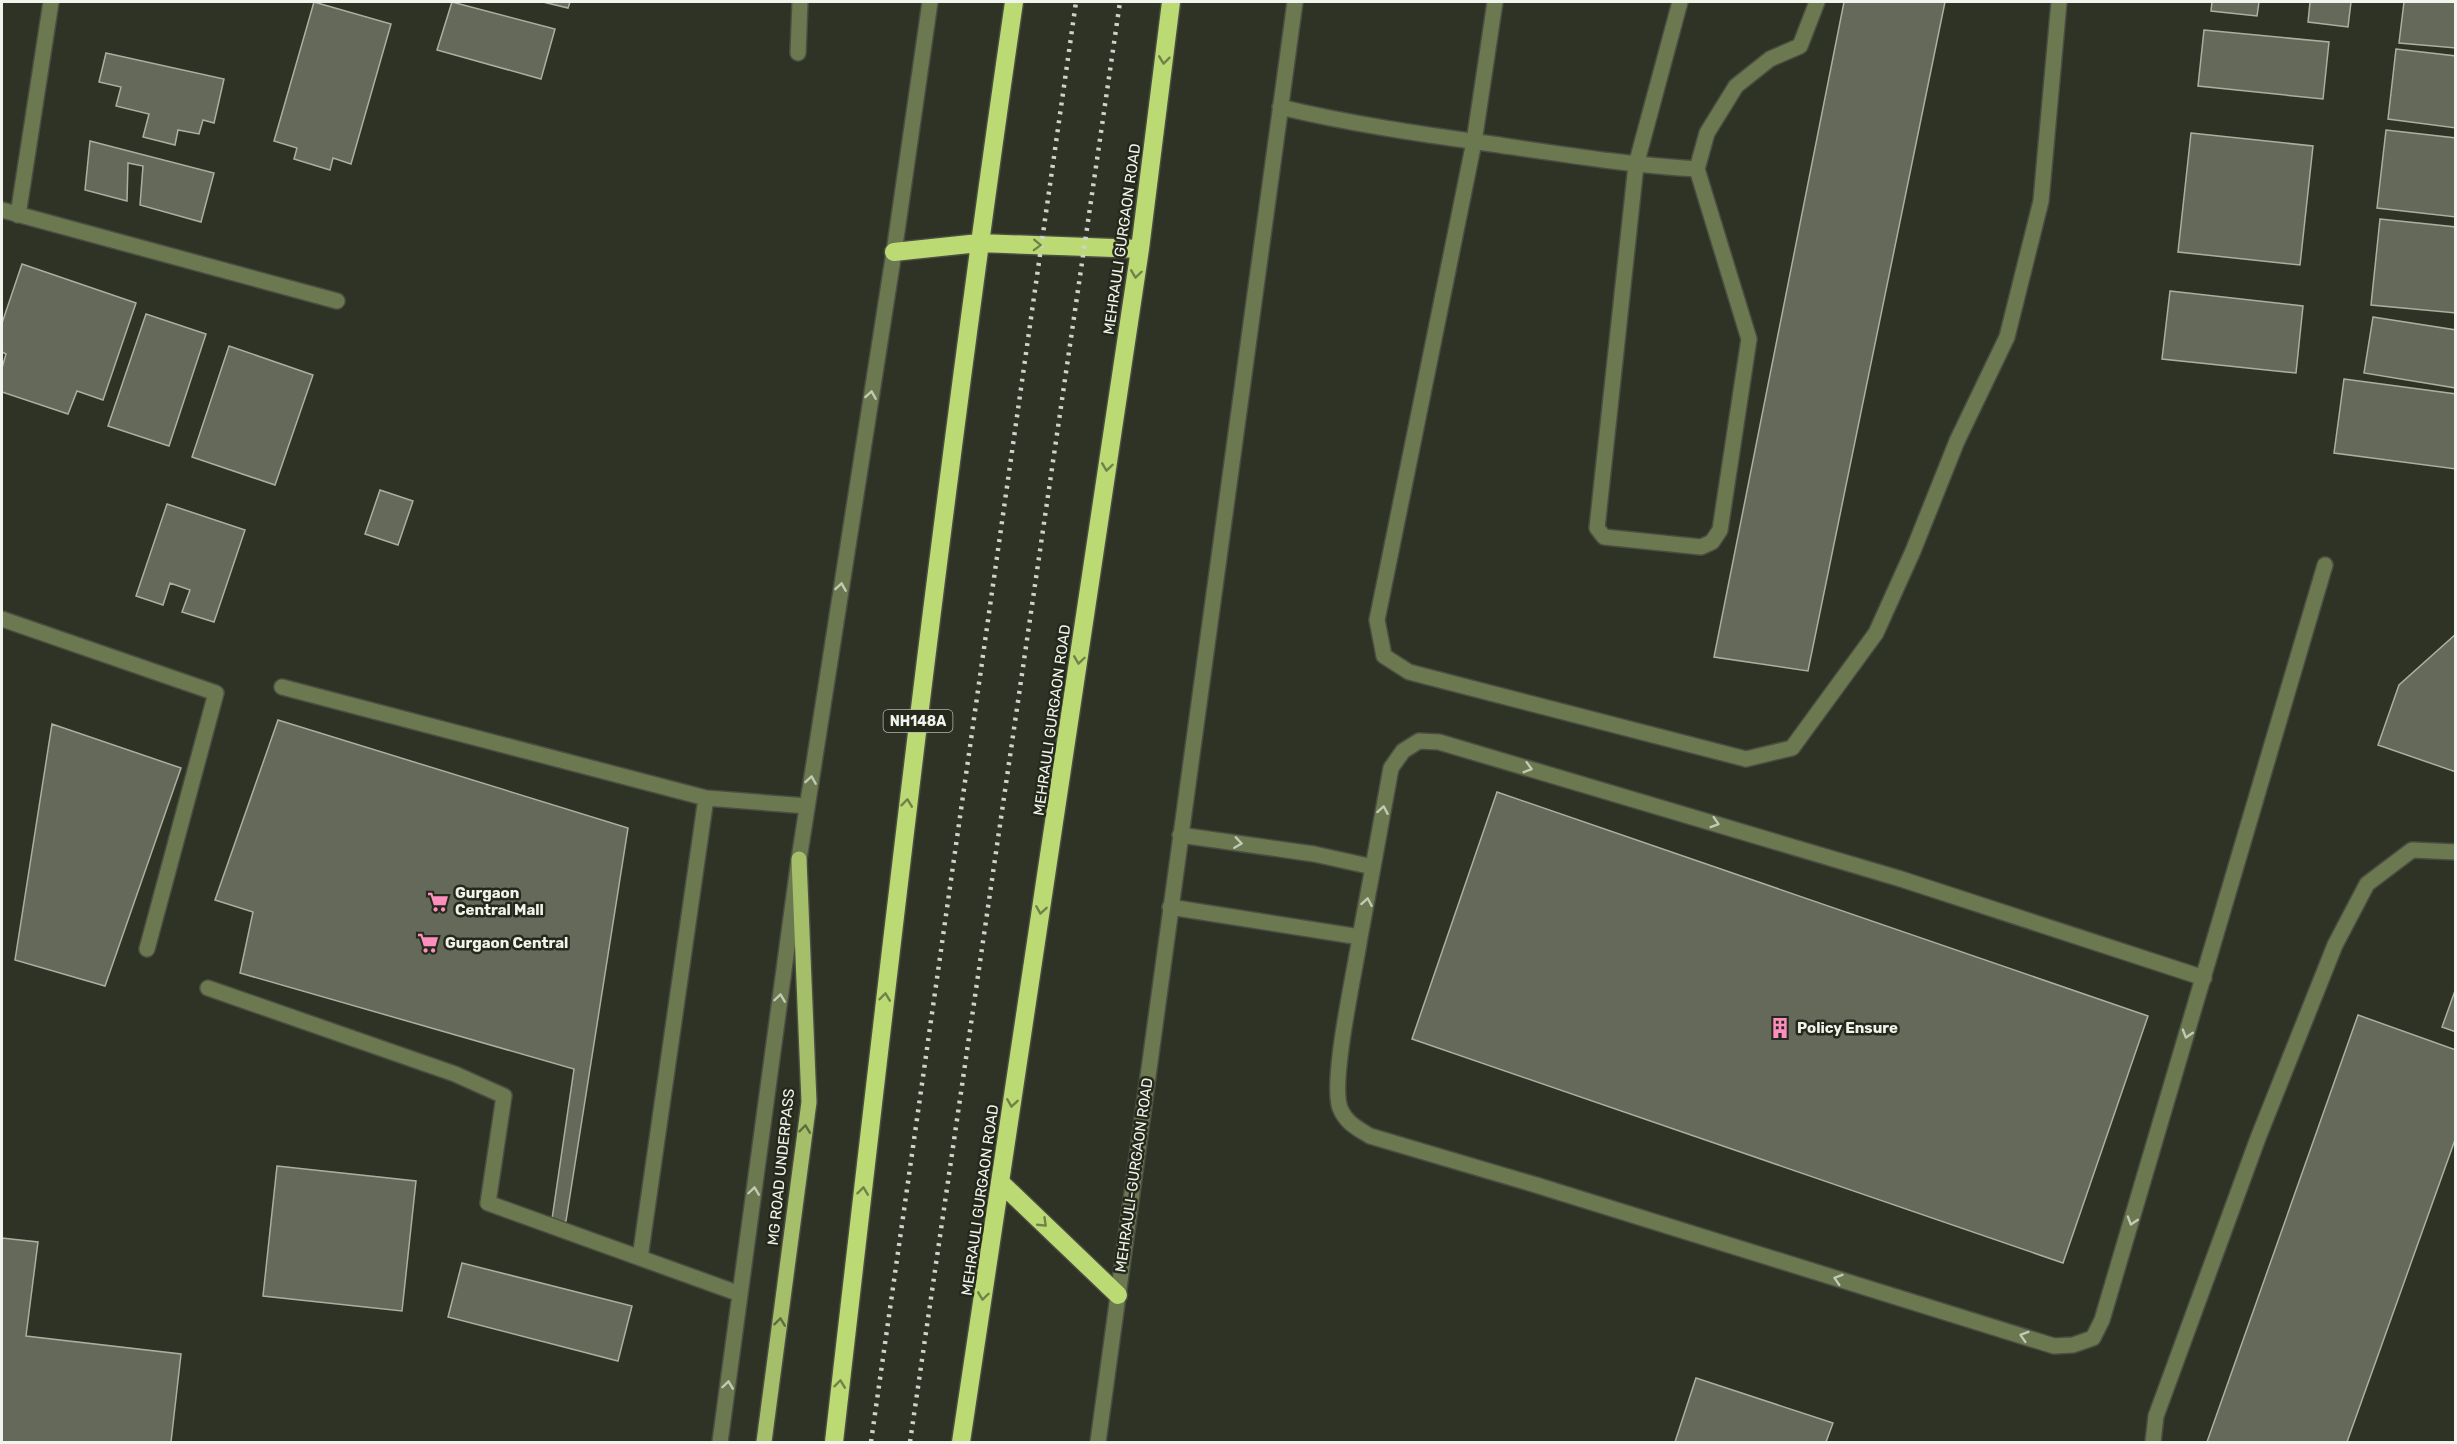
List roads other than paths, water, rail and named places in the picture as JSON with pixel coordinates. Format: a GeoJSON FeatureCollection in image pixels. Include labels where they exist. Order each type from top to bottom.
{"type":"FeatureCollection","features":[{"type":"Feature","properties":{"kind":"highway","name":"NH148A"},"geometry":{"type":"LineString","coordinates":[[834,1443],[906,811],[979,243],[1014,2]]}},
{"type":"Feature","properties":{"kind":"highway","name":"MEHRAULI GURGAON ROAD"},"geometry":{"type":"LineString","coordinates":[[961,1443],[1140,249],[1171,2]]}},
{"type":"Feature","properties":{"kind":"highway"},"geometry":{"type":"LineString","coordinates":[[894,252],[979,243],[1140,249]]}},
{"type":"Feature","properties":{"kind":"highway"},"geometry":{"type":"LineString","coordinates":[[1000,1182],[1118,1295]]}},
{"type":"Feature","properties":{"kind":"main road","name":"MG ROAD UNDERPASS"},"geometry":{"type":"LineString","coordinates":[[764,1443],[809,1102],[799,859]]}},
{"type":"Feature","properties":{"kind":"street"},"geometry":{"type":"LineString","coordinates":[[18,215],[51,2]]}},
{"type":"Feature","properties":{"kind":"street"},"geometry":{"type":"LineString","coordinates":[[798,53],[800,2]]}},
{"type":"Feature","properties":{"kind":"street"},"geometry":{"type":"LineString","coordinates":[[720,1443],[799,859],[894,252],[930,2]]}},
{"type":"Feature","properties":{"kind":"street","name":"MEHRAULI-GURGAON ROAD"},"geometry":{"type":"LineString","coordinates":[[1098,1443],[1295,2]]}},
{"type":"Feature","properties":{"kind":"street"},"geometry":{"type":"LineString","coordinates":[[1495,2],[1474,142],[1377,620],[1384,656],[1409,672],[1746,759],[1792,748],[1876,633],[1913,550],[1957,441],[2007,337],[2041,201],[2059,2]]}},
{"type":"Feature","properties":{"kind":"street"},"geometry":{"type":"LineString","coordinates":[[1680,2],[1636,165],[1597,528],[1604,537],[1701,547],[1712,542],[1720,530],[1749,339],[1698,169],[1707,133],[1736,86],[1770,59],[1800,46],[1817,2]]}},
{"type":"Feature","properties":{"kind":"street"},"geometry":{"type":"LineString","coordinates":[[1280,107],[1328,119],[1474,142],[1636,165],[1698,169]]}},
{"type":"Feature","properties":{"kind":"street"},"geometry":{"type":"LineString","coordinates":[[2,210],[337,301]]}},
{"type":"Feature","properties":{"kind":"street"},"geometry":{"type":"LineString","coordinates":[[2204,978],[1901,879],[1439,742],[1419,741],[1403,751],[1391,768],[1360,937],[1337,1081],[1340,1107],[1350,1124],[1370,1136],[1536,1185],[2054,1346],[2073,1345],[2093,1338],[2102,1320],[2204,978],[2325,565]]}},
{"type":"Feature","properties":{"kind":"street"},"geometry":{"type":"LineString","coordinates":[[2,620],[216,693],[147,949]]}},
{"type":"Feature","properties":{"kind":"street"},"geometry":{"type":"LineString","coordinates":[[282,687],[706,798],[807,806]]}},
{"type":"Feature","properties":{"kind":"street"},"geometry":{"type":"LineString","coordinates":[[640,1258],[706,798]]}},
{"type":"Feature","properties":{"kind":"street"},"geometry":{"type":"LineString","coordinates":[[1180,835],[1314,854],[1373,867]]}},
{"type":"Feature","properties":{"kind":"street"},"geometry":{"type":"LineString","coordinates":[[2153,1443],[2157,1416],[2258,1138],[2335,945],[2367,884],[2412,850],[2456,852]]}},
{"type":"Feature","properties":{"kind":"street"},"geometry":{"type":"LineString","coordinates":[[1170,907],[1360,937]]}},
{"type":"Feature","properties":{"kind":"street"},"geometry":{"type":"LineString","coordinates":[[208,988],[455,1074],[504,1096],[488,1203],[740,1294]]}},
{"type":"Feature","properties":{"kind":"railway"},"geometry":{"type":"LineString","coordinates":[[871,1442],[1076,2]]}},
{"type":"Feature","properties":{"kind":"railway"},"geometry":{"type":"LineString","coordinates":[[910,1442],[1120,2]]}},
{"type":"Feature","properties":{"kind":"place","name":"Gurgaon Central Mall"},"geometry":{"type":"Point","coordinates":[438,902]}},
{"type":"Feature","properties":{"kind":"place","name":"Gurgaon Central"},"geometry":{"type":"Point","coordinates":[428,943]}},
{"type":"Feature","properties":{"kind":"place","name":"Policy Ensure"},"geometry":{"type":"Point","coordinates":[1780,1028]}}]}
